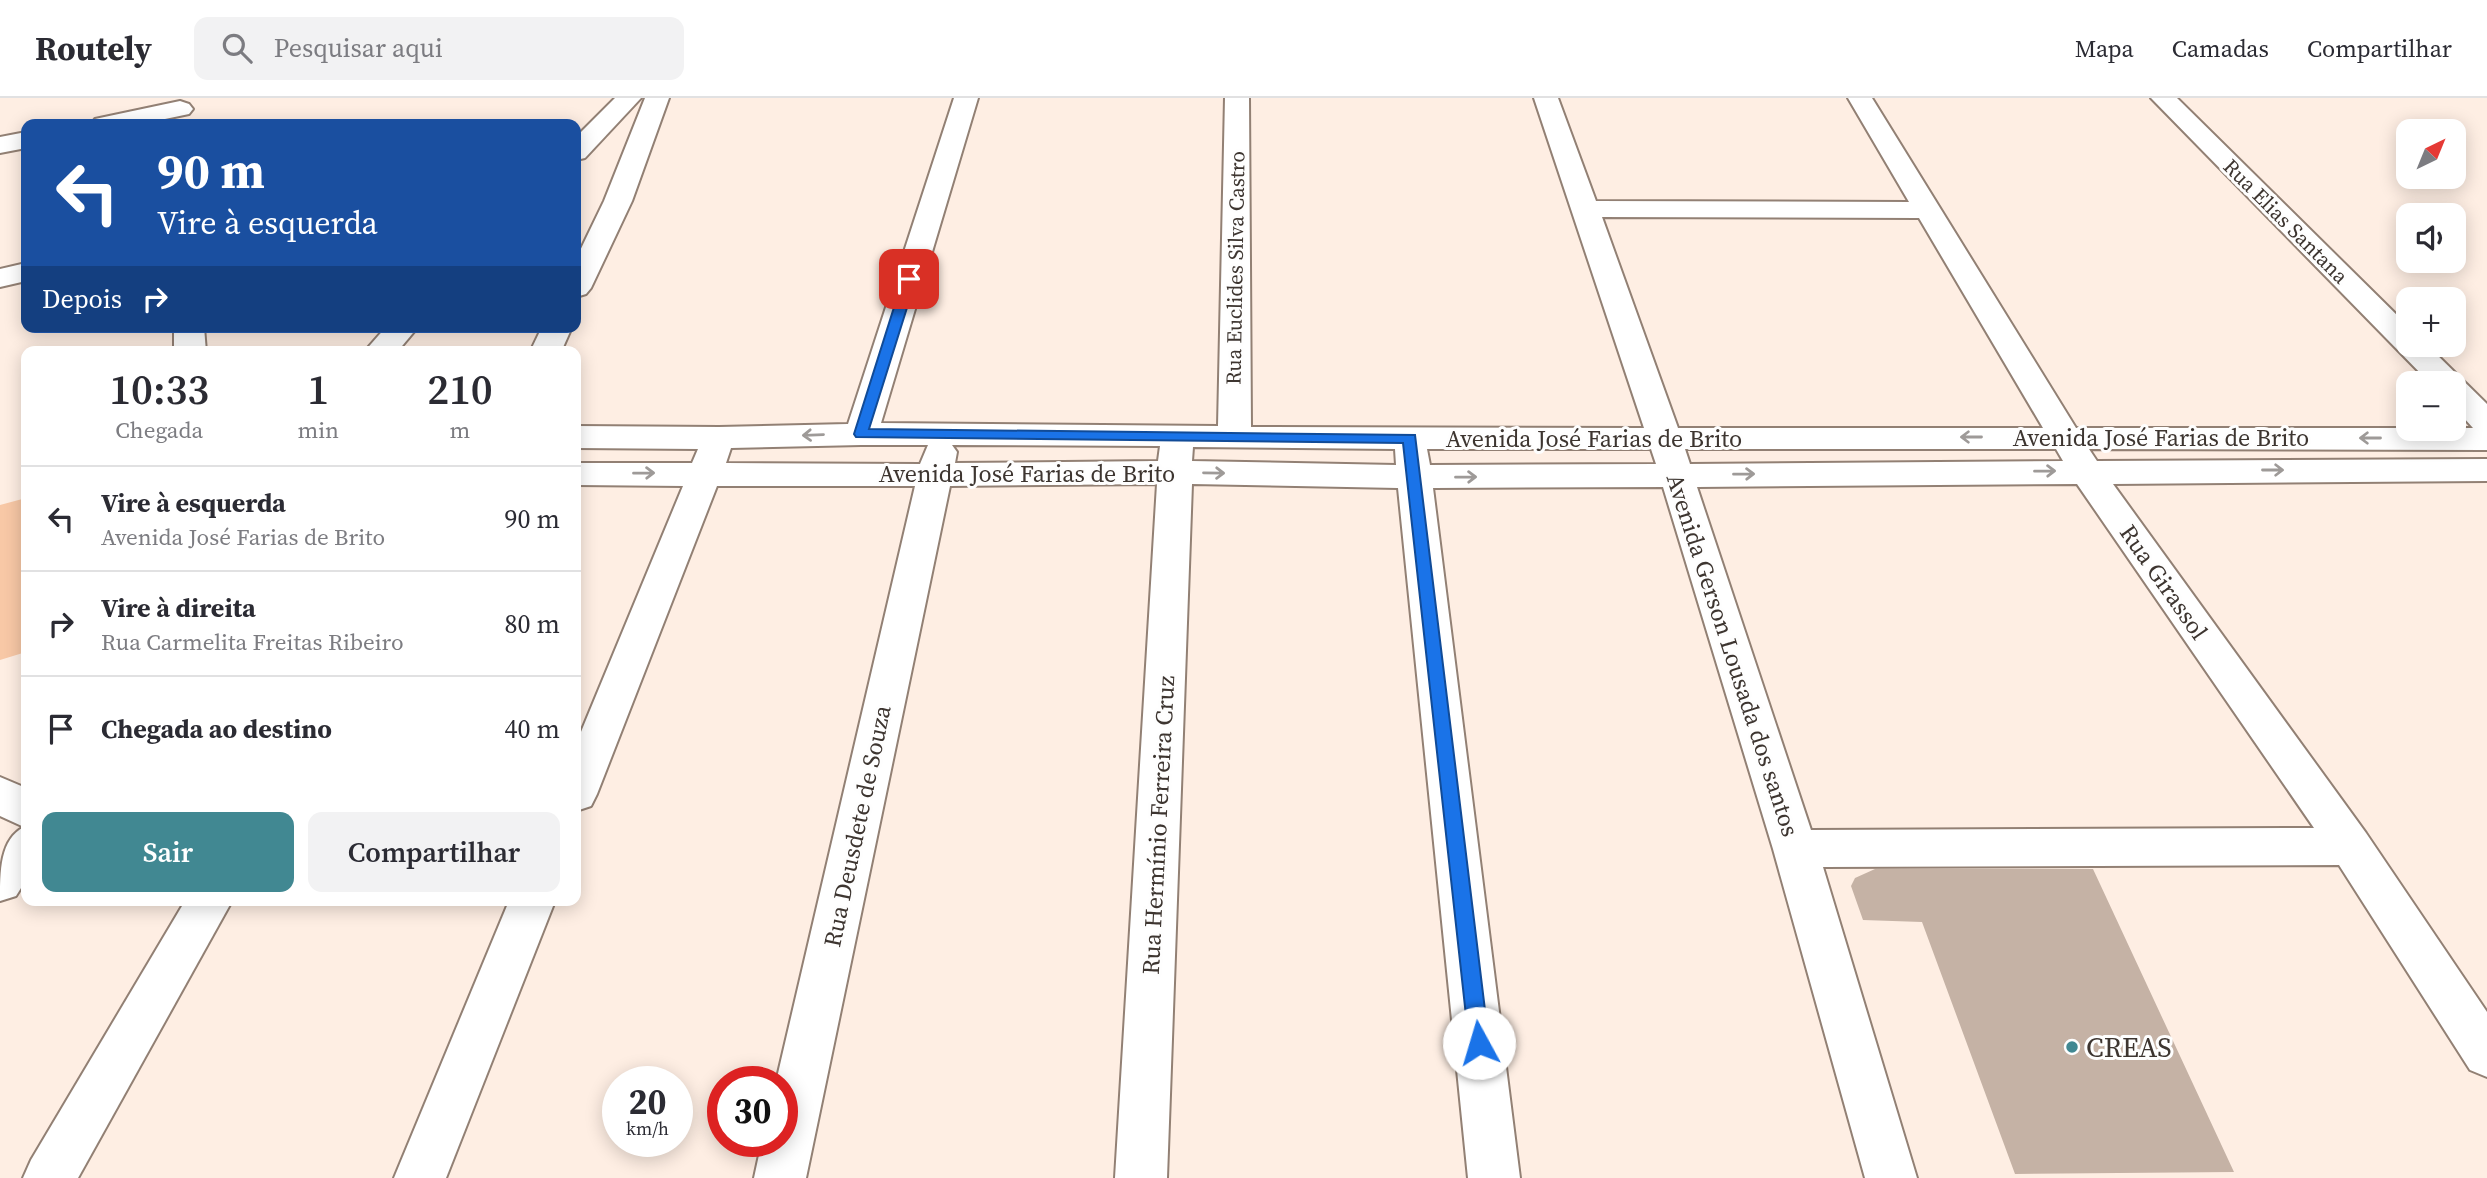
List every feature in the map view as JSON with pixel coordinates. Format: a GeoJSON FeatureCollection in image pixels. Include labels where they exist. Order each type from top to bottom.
{"type":"FeatureCollection","features":[{"type":"Feature","properties":{"kind":"street"},"geometry":{"type":"LineString","coordinates":[[581,147],[629,98]]}},
{"type":"Feature","properties":{"kind":"street"},"geometry":{"type":"LineString","coordinates":[[581,278],[618,201],[657,98]]}},
{"type":"Feature","properties":{"kind":"street"},"geometry":{"type":"LineString","coordinates":[[860,434],[967,98]]}},
{"type":"Feature","properties":{"kind":"street","name":"Rua Euclides Silva Castro"},"geometry":{"type":"LineString","coordinates":[[1234,438],[1237,98]]}},
{"type":"Feature","properties":{"kind":"street","name":"Avenida Gerson Lousada dos santos"},"geometry":{"type":"LineString","coordinates":[[1546,98],[1671,457],[1795,849],[1891,1178]]}},
{"type":"Feature","properties":{"kind":"street","name":"Rua Girassol"},"geometry":{"type":"LineString","coordinates":[[1860,98],[2085,470],[2351,846],[2487,1054]]}},
{"type":"Feature","properties":{"kind":"street","name":"Rua Elias Santana"},"geometry":{"type":"LineString","coordinates":[[2163,98],[2396,331]]}},
{"type":"Feature","properties":{"kind":"street"},"geometry":{"type":"LineString","coordinates":[[131,119],[180,110]]}},
{"type":"Feature","properties":{"kind":"street"},"geometry":{"type":"LineString","coordinates":[[0,145],[21,141]]}},
{"type":"Feature","properties":{"kind":"street"},"geometry":{"type":"LineString","coordinates":[[1584,209],[1929,211]]}},
{"type":"Feature","properties":{"kind":"street"},"geometry":{"type":"LineString","coordinates":[[0,278],[21,273]]}},
{"type":"Feature","properties":{"kind":"street"},"geometry":{"type":"LineString","coordinates":[[385,346],[397,333]]}},
{"type":"Feature","properties":{"kind":"street","name":"Rua Elias Santana"},"geometry":{"type":"LineString","coordinates":[[2422,357],[2436,371]]}},
{"type":"Feature","properties":{"kind":"street"},"geometry":{"type":"LineString","coordinates":[[2466,401],[2487,423]]}},
{"type":"Feature","properties":{"kind":"street","name":"Avenida José Farias de Brito"},"geometry":{"type":"LineString","coordinates":[[581,473],[860,434],[939,455]]}},
{"type":"Feature","properties":{"kind":"street","name":"Avenida José Farias de Brito"},"geometry":{"type":"LineString","coordinates":[[1671,457],[2065,437],[2487,439]]}},
{"type":"Feature","properties":{"kind":"street","name":"Avenida José Farias de Brito"},"geometry":{"type":"LineString","coordinates":[[581,438],[713,455],[1175,453],[1411,458],[1671,457],[2085,470],[2487,470]]}},
{"type":"Feature","properties":{"kind":"street","name":"Avenida José Farias de Brito"},"geometry":{"type":"LineString","coordinates":[[1175,453],[1234,438],[1411,458]]}},
{"type":"Feature","properties":{"kind":"street","name":"Rua Hermínio Ferreira Cruz"},"geometry":{"type":"LineString","coordinates":[[1141,1178],[1175,453]]}},
{"type":"Feature","properties":{"kind":"street"},"geometry":{"type":"LineString","coordinates":[[581,782],[713,455]]}},
{"type":"Feature","properties":{"kind":"street","name":"Rua Deusdete de Souza"},"geometry":{"type":"LineString","coordinates":[[780,1178],[939,455]]}},
{"type":"Feature","properties":{"kind":"street"},"geometry":{"type":"LineString","coordinates":[[1411,458],[1494,1178]]}},
{"type":"Feature","properties":{"kind":"street"},"geometry":{"type":"LineString","coordinates":[[0,794],[21,807]]}},
{"type":"Feature","properties":{"kind":"street"},"geometry":{"type":"LineString","coordinates":[[1795,849],[2351,846]]}},
{"type":"Feature","properties":{"kind":"street"},"geometry":{"type":"LineString","coordinates":[[0,883],[21,852]]}},
{"type":"Feature","properties":{"kind":"street"},"geometry":{"type":"LineString","coordinates":[[49,1178],[207,906]]}},
{"type":"Feature","properties":{"kind":"street"},"geometry":{"type":"LineString","coordinates":[[419,1178],[530,906]]}},
{"type":"Feature","properties":{"kind":"shaded area"},"geometry":{"type":"Polygon","coordinates":[[[21,499],[21,654],[0,660],[0,505],[21,499]]]}},
{"type":"Feature","properties":{"kind":"building","name":"CREAS"},"geometry":{"type":"Polygon","coordinates":[[[1875,869],[2093,869],[2234,1172],[2015,1174],[1922,922],[1863,920],[1851,886],[1855,878],[1875,869]]]}},
{"type":"Feature","properties":{"kind":"place","name":"CREAS"},"geometry":{"type":"Point","coordinates":[2072,1047]}},
{"type":"Feature","properties":{"kind":"route"},"geometry":{"type":"LineString","coordinates":[[909,279],[860,434],[1410,438],[1479,1043]]}}]}
